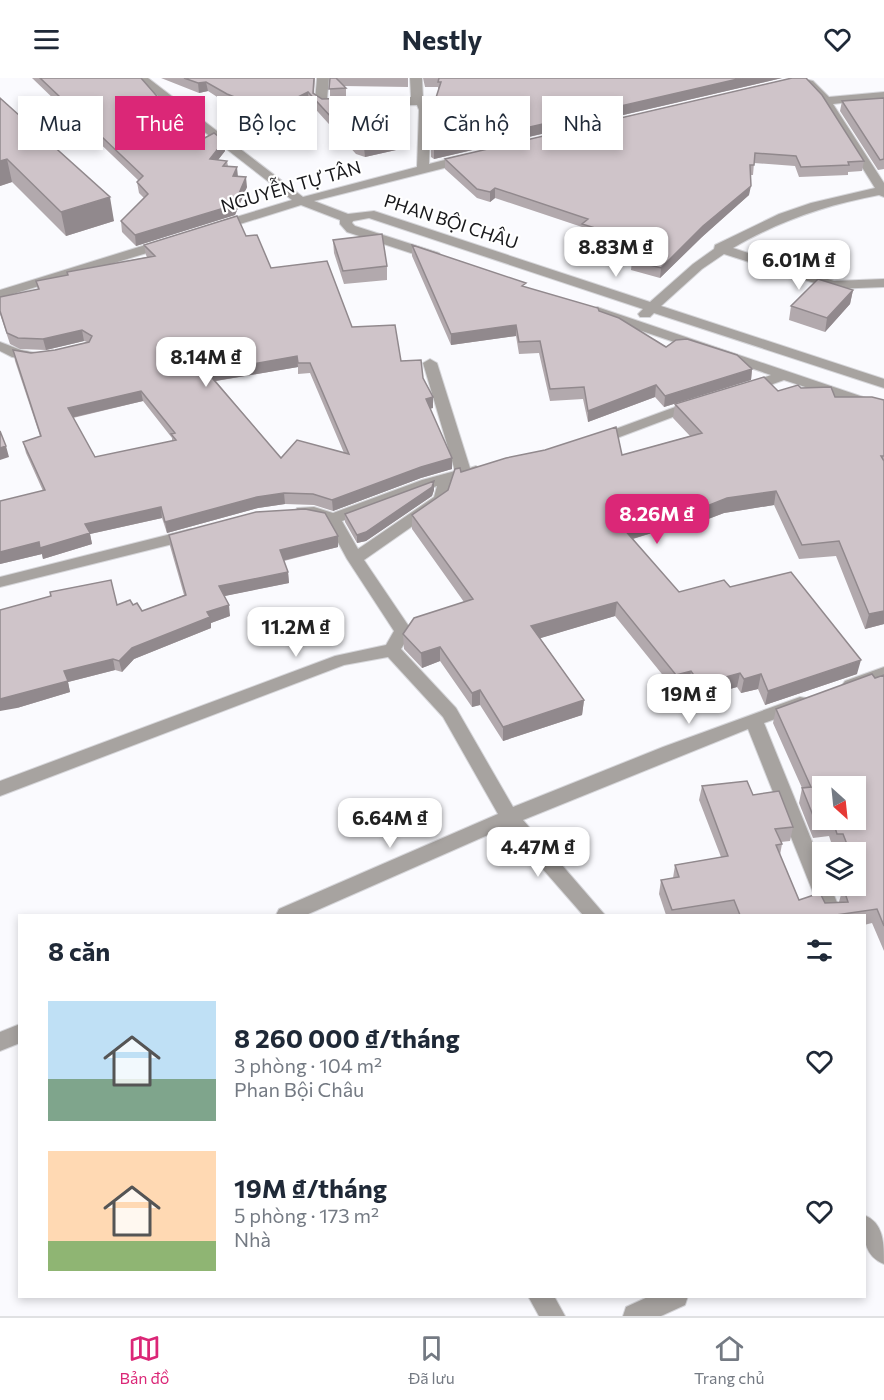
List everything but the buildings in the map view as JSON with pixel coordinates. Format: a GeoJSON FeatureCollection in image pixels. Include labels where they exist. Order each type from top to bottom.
{"type":"FeatureCollection","features":[{"type":"Feature","properties":{"kind":"street","name":"PHAN BỘI CHÂU"},"geometry":{"type":"LineString","coordinates":[[141,78],[301,201],[347,218],[370,214],[884,384]]}},
{"type":"Feature","properties":{"kind":"street"},"geometry":{"type":"LineString","coordinates":[[323,78],[321,101],[327,104],[417,100],[422,103],[425,110],[423,168]]}},
{"type":"Feature","properties":{"kind":"street"},"geometry":{"type":"LineString","coordinates":[[416,78],[417,100]]}},
{"type":"Feature","properties":{"kind":"street"},"geometry":{"type":"LineString","coordinates":[[635,324],[652,306],[720,248],[777,217],[830,199],[883,191],[826,101],[801,79]]}},
{"type":"Feature","properties":{"kind":"street"},"geometry":{"type":"LineString","coordinates":[[826,101],[884,95]]}},
{"type":"Feature","properties":{"kind":"street","name":"NGUYỄN TỰ TÂN"},"geometry":{"type":"LineString","coordinates":[[201,232],[301,201],[481,154]]}},
{"type":"Feature","properties":{"kind":"street","name":"PHAN BỘI CHÂU"},"geometry":{"type":"LineString","coordinates":[[347,218],[346,224],[351,229],[442,259]]}},
{"type":"Feature","properties":{"kind":"street"},"geometry":{"type":"LineString","coordinates":[[0,294],[178,239]]}},
{"type":"Feature","properties":{"kind":"street"},"geometry":{"type":"LineString","coordinates":[[720,248],[832,285],[884,283]]}},
{"type":"Feature","properties":{"kind":"street"},"geometry":{"type":"LineString","coordinates":[[578,304],[884,409]]}},
{"type":"Feature","properties":{"kind":"street"},"geometry":{"type":"LineString","coordinates":[[0,346],[17,354],[48,356]]}},
{"type":"Feature","properties":{"kind":"street"},"geometry":{"type":"LineString","coordinates":[[430,363],[464,474]]}},
{"type":"Feature","properties":{"kind":"street"},"geometry":{"type":"LineString","coordinates":[[577,447],[685,406],[723,396],[784,375]]}},
{"type":"Feature","properties":{"kind":"street"},"geometry":{"type":"LineString","coordinates":[[285,511],[314,512],[333,519],[446,479],[486,468]]}},
{"type":"Feature","properties":{"kind":"street"},"geometry":{"type":"LineString","coordinates":[[355,560],[441,499],[446,479]]}},
{"type":"Feature","properties":{"kind":"street"},"geometry":{"type":"LineString","coordinates":[[0,789],[341,660],[392,650],[404,631],[355,560],[333,519]]}},
{"type":"Feature","properties":{"kind":"street"},"geometry":{"type":"LineString","coordinates":[[0,582],[203,530]]}},
{"type":"Feature","properties":{"kind":"street"},"geometry":{"type":"LineString","coordinates":[[392,650],[450,713],[509,817],[594,914]]}},
{"type":"Feature","properties":{"kind":"street"},"geometry":{"type":"LineString","coordinates":[[288,914],[509,817],[753,719],[884,673]]}},
{"type":"Feature","properties":{"kind":"street"},"geometry":{"type":"LineString","coordinates":[[753,719],[832,914]]}},
{"type":"Feature","properties":{"kind":"street"},"geometry":{"type":"LineString","coordinates":[[0,1042],[18,1034]]}},
{"type":"Feature","properties":{"kind":"street"},"geometry":{"type":"LineString","coordinates":[[866,1229],[884,1252]]}},
{"type":"Feature","properties":{"kind":"street"},"geometry":{"type":"LineString","coordinates":[[541,1298],[553,1316]]}},
{"type":"Feature","properties":{"kind":"street"},"geometry":{"type":"LineString","coordinates":[[635,1316],[672,1298]]}}]}
